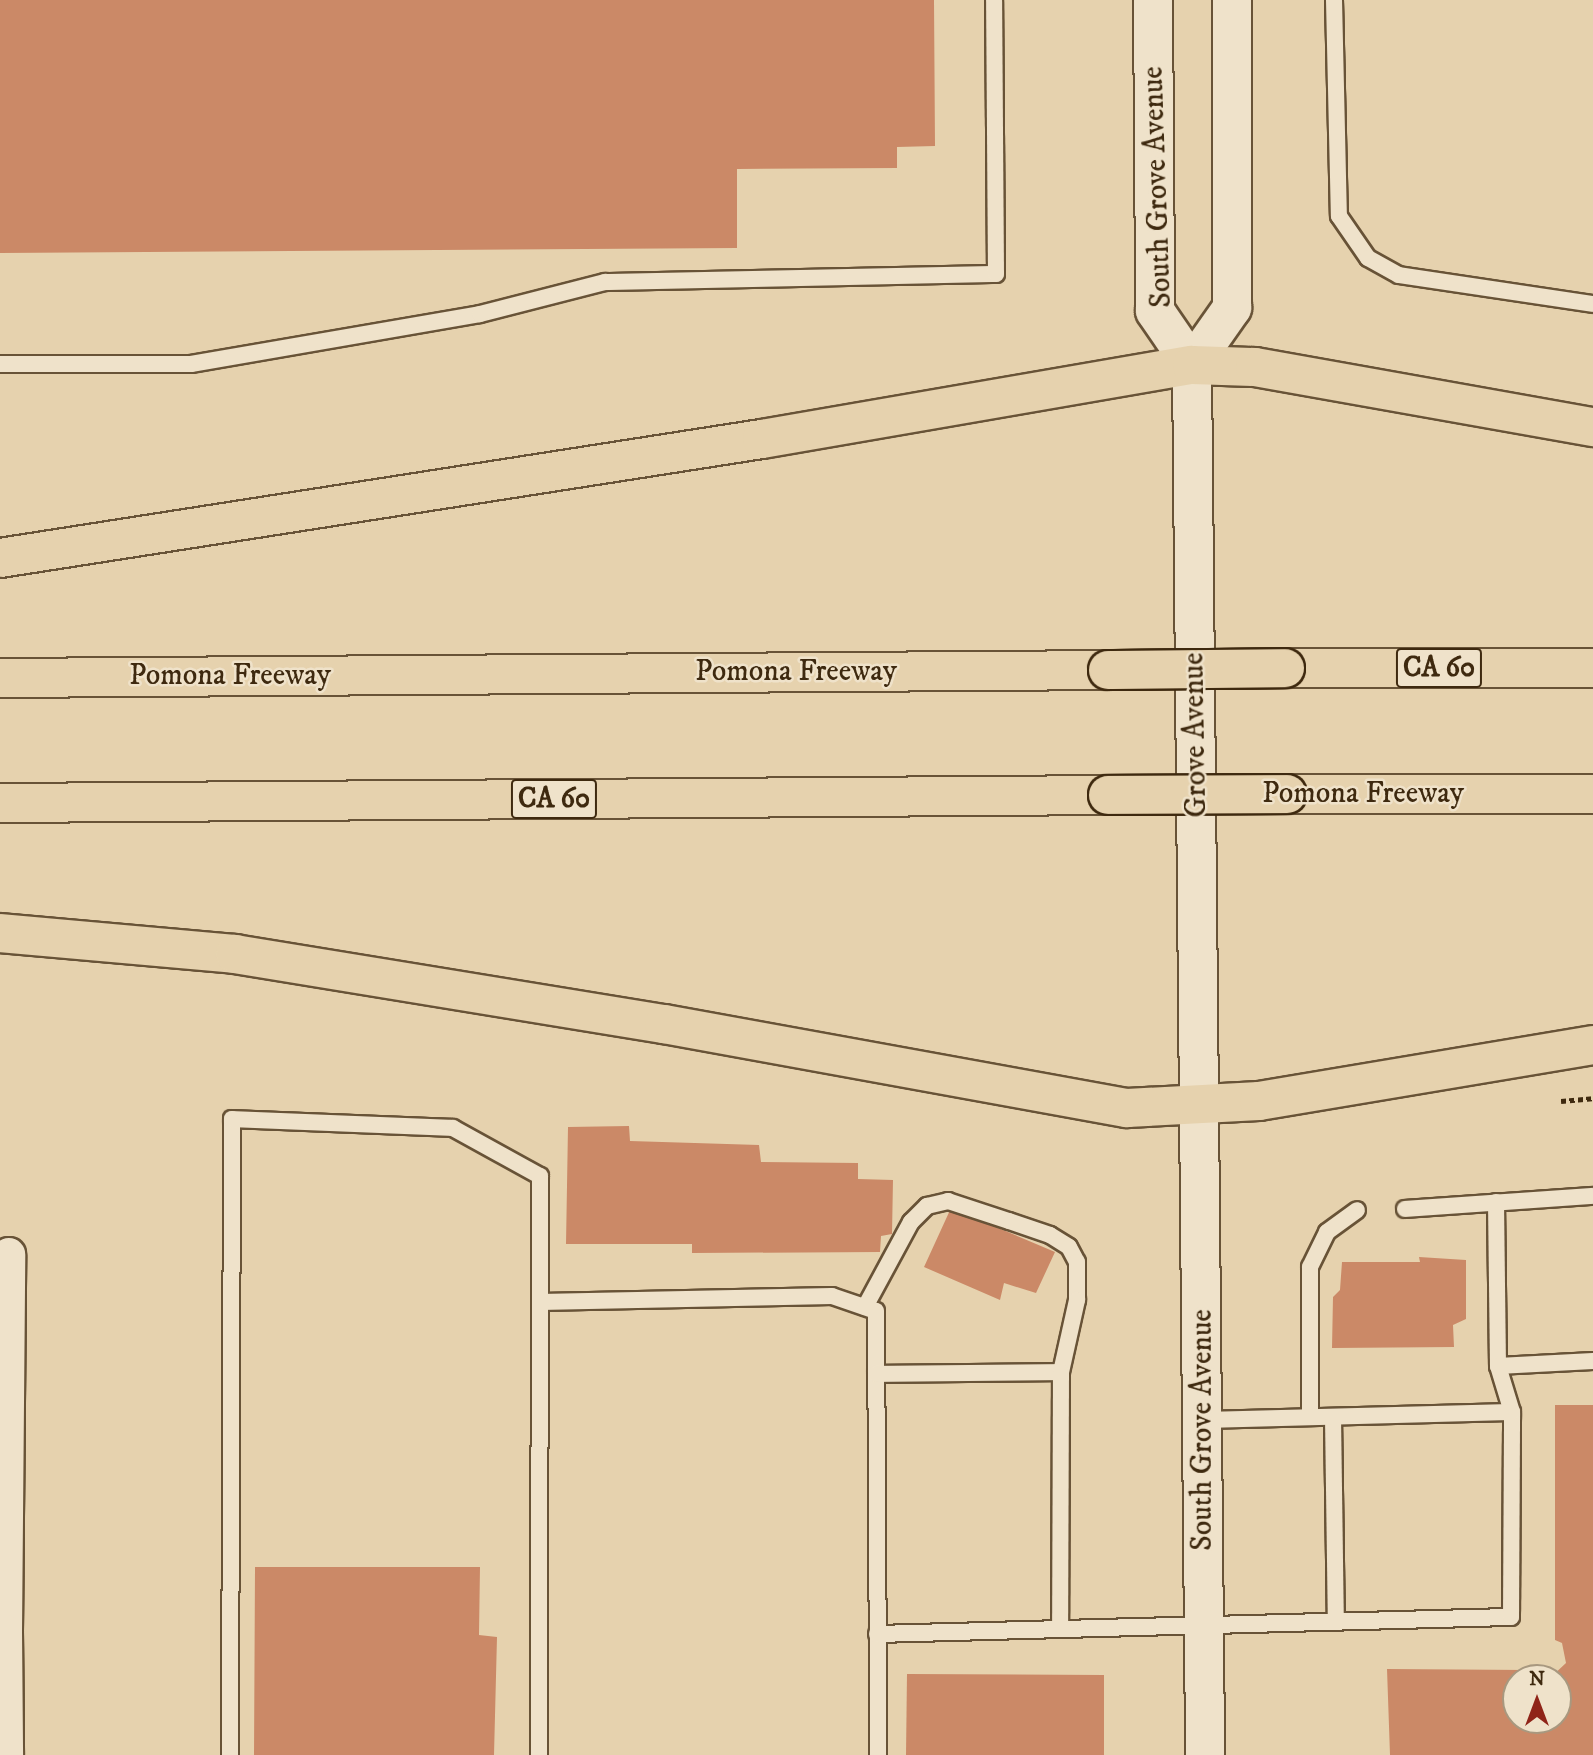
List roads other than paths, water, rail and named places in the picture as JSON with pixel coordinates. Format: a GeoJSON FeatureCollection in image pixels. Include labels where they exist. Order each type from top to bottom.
{"type":"FeatureCollection","features":[{"type":"Feature","properties":{"kind":"highway"},"geometry":{"type":"LineString","coordinates":[[0,558],[762,439],[1192,365],[1255,368],[1593,427]]}},
{"type":"Feature","properties":{"kind":"highway","name":"Pomona Freeway"},"geometry":{"type":"LineString","coordinates":[[0,678],[1593,668]]}},
{"type":"Feature","properties":{"kind":"highway","name":"Pomona Freeway"},"geometry":{"type":"LineString","coordinates":[[0,803],[1593,794]]}},
{"type":"Feature","properties":{"kind":"highway"},"geometry":{"type":"LineString","coordinates":[[0,933],[235,954],[664,1024],[1127,1108],[1259,1101],[1593,1045]]}},
{"type":"Feature","properties":{"kind":"main road","name":"South Grove Avenue"},"geometry":{"type":"LineString","coordinates":[[1153,0],[1156,311],[1192,365],[1232,308],[1232,0]]}},
{"type":"Feature","properties":{"kind":"main road","name":"Grove Avenue"},"geometry":{"type":"LineString","coordinates":[[1192,365],[1200,1105]]}},
{"type":"Feature","properties":{"kind":"main road","name":"South Grove Avenue"},"geometry":{"type":"LineString","coordinates":[[1200,1105],[1205,1755]]}},
{"type":"Feature","properties":{"kind":"street"},"geometry":{"type":"LineString","coordinates":[[6,1755],[2,1631],[8,1254]]}},
{"type":"Feature","properties":{"kind":"lane"},"geometry":{"type":"LineString","coordinates":[[0,364],[191,364],[480,314],[605,282],[996,274],[994,0]]}},
{"type":"Feature","properties":{"kind":"lane"},"geometry":{"type":"LineString","coordinates":[[1334,0],[1339,216],[1368,258],[1399,275],[1593,304]]}},
{"type":"Feature","properties":{"kind":"lane"},"geometry":{"type":"LineString","coordinates":[[230,1755],[232,1119],[453,1128],[540,1176],[540,1755]]}},
{"type":"Feature","properties":{"kind":"lane"},"geometry":{"type":"LineString","coordinates":[[1405,1209],[1593,1196]]}},
{"type":"Feature","properties":{"kind":"lane"},"geometry":{"type":"LineString","coordinates":[[865,1307],[911,1222],[927,1206],[948,1201],[1050,1235],[1069,1247],[1077,1262],[1077,1300],[1061,1372],[1060,1628]]}},
{"type":"Feature","properties":{"kind":"lane"},"geometry":{"type":"LineString","coordinates":[[877,1634],[1204,1622],[1511,1617],[1512,1412],[1498,1366],[1496,1202]]}},
{"type":"Feature","properties":{"kind":"lane"},"geometry":{"type":"LineString","coordinates":[[1310,1417],[1310,1267],[1327,1232],[1357,1210]]}},
{"type":"Feature","properties":{"kind":"lane"},"geometry":{"type":"LineString","coordinates":[[540,1302],[832,1296],[876,1311],[878,1755]]}},
{"type":"Feature","properties":{"kind":"lane"},"geometry":{"type":"LineString","coordinates":[[1498,1366],[1593,1361]]}},
{"type":"Feature","properties":{"kind":"lane"},"geometry":{"type":"LineString","coordinates":[[876,1374],[1061,1372]]}},
{"type":"Feature","properties":{"kind":"lane"},"geometry":{"type":"LineString","coordinates":[[1203,1420],[1512,1412]]}},
{"type":"Feature","properties":{"kind":"lane"},"geometry":{"type":"LineString","coordinates":[[1333,1417],[1336,1620]]}}]}
